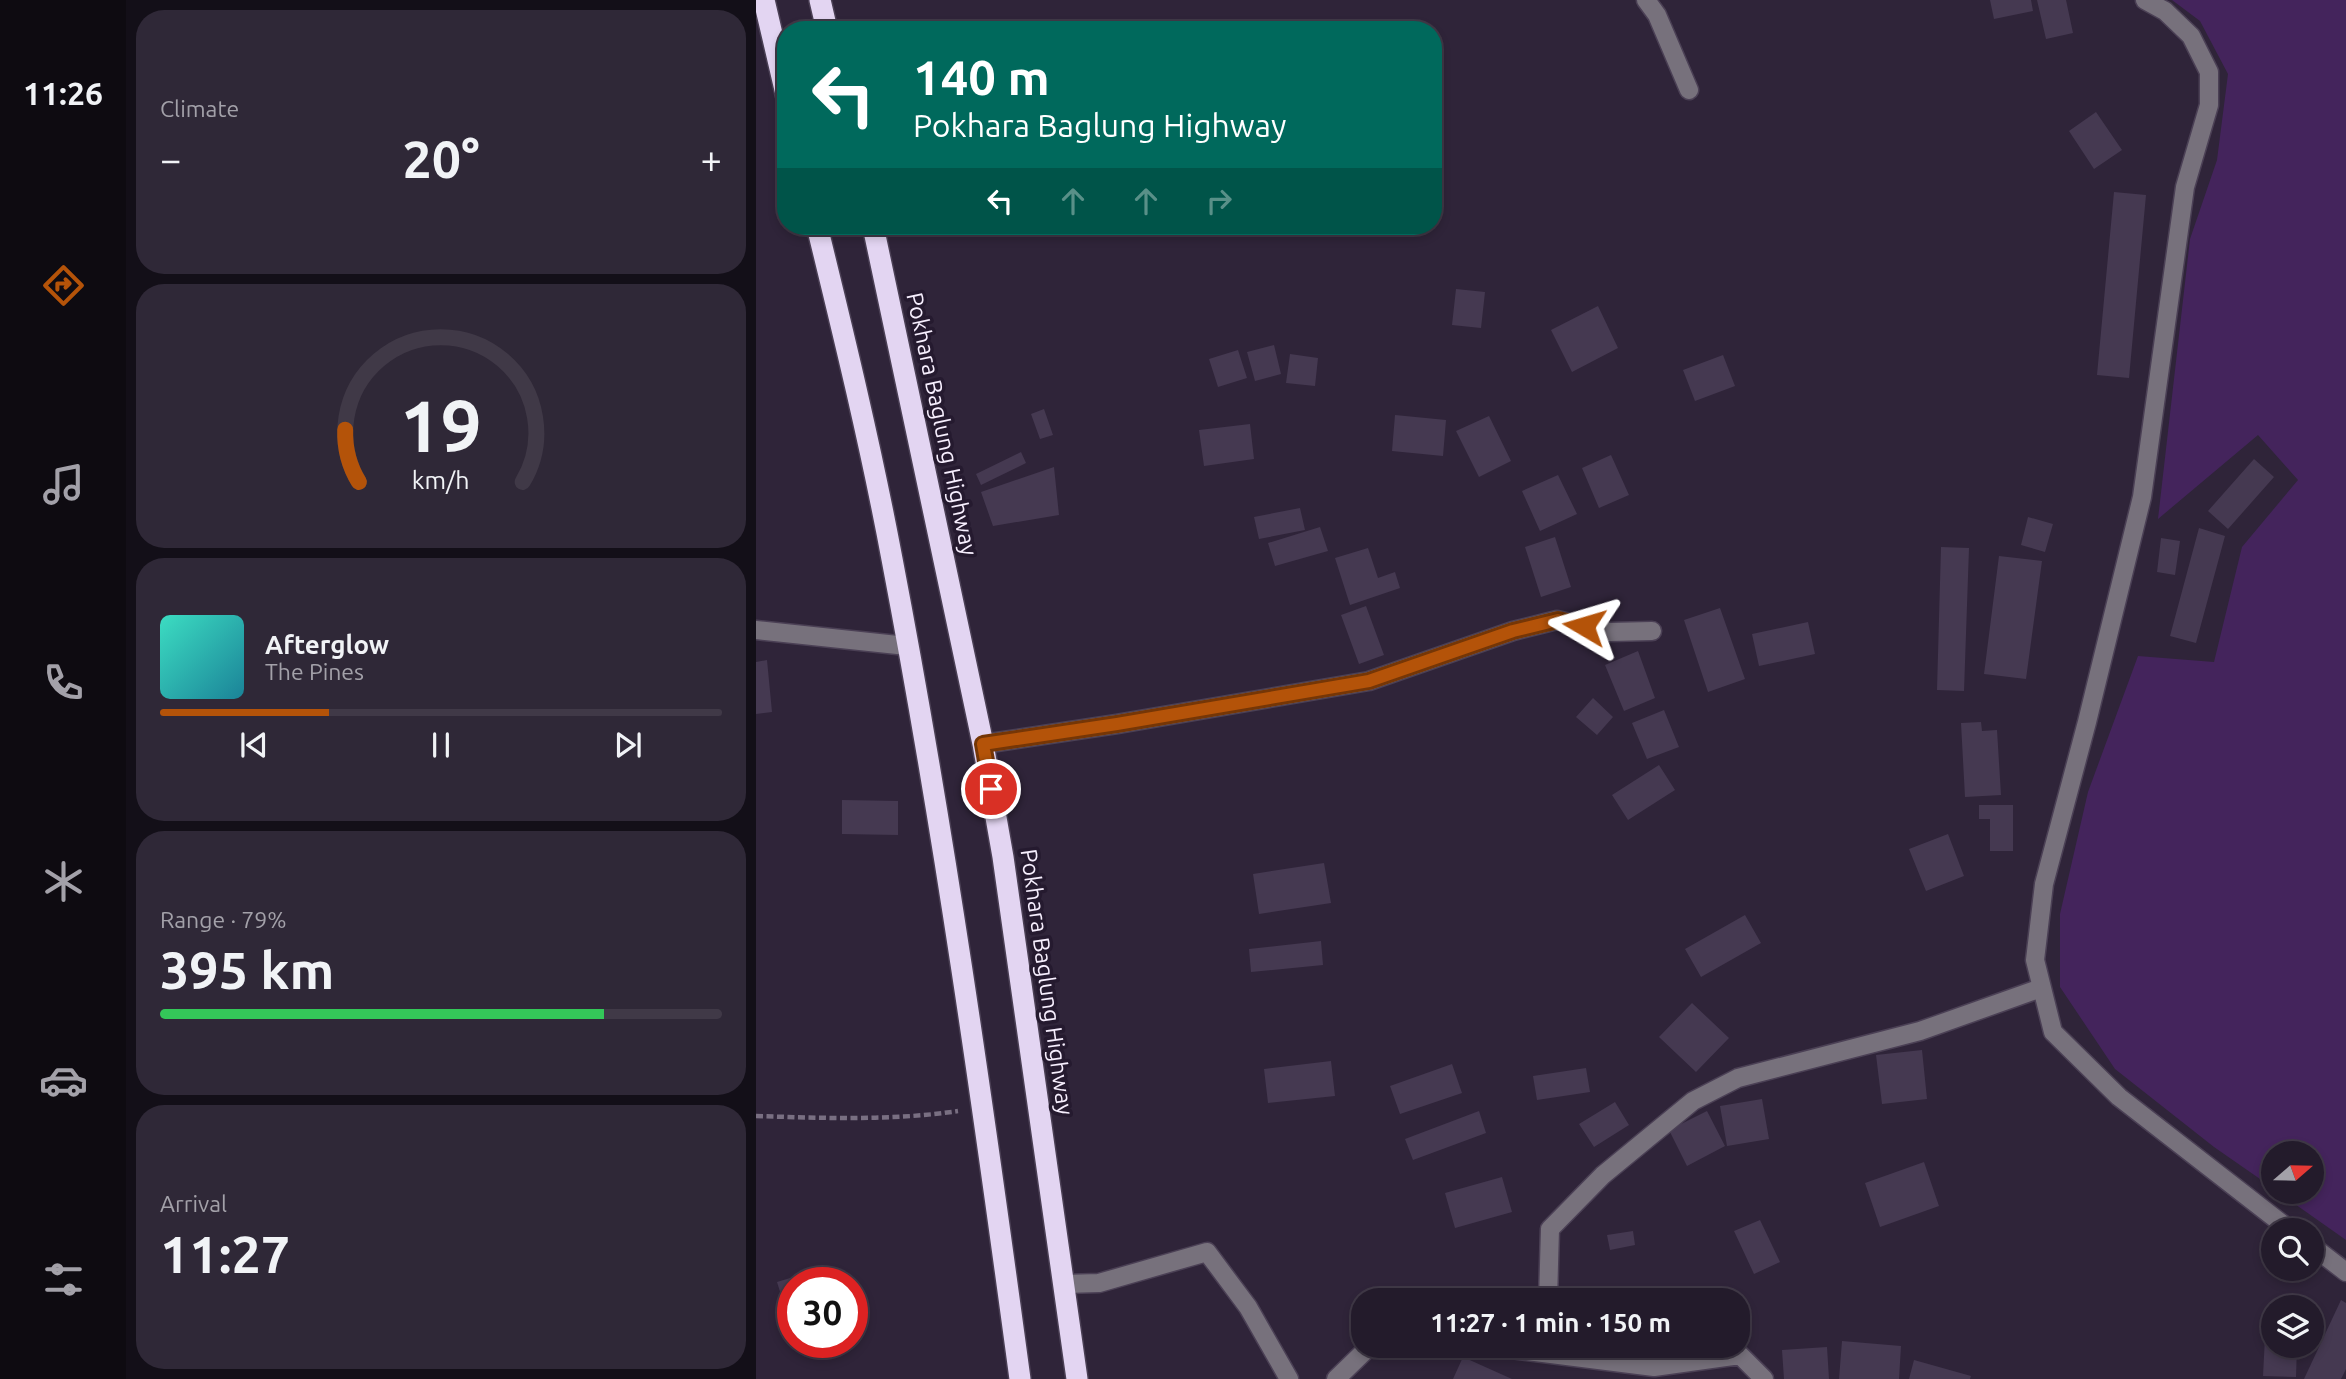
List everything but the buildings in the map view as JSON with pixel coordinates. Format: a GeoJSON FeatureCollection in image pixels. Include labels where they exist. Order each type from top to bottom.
{"type":"FeatureCollection","features":[{"type":"Feature","properties":{"kind":"highway"},"geometry":{"type":"LineString","coordinates":[[764,0],[777,56]]}},
{"type":"Feature","properties":{"kind":"highway"},"geometry":{"type":"LineString","coordinates":[[820,0],[825,21]]}},
{"type":"Feature","properties":{"kind":"highway"},"geometry":{"type":"LineString","coordinates":[[819,235],[860,405],[908,646],[982,1108],[1020,1379]]}},
{"type":"Feature","properties":{"kind":"highway","name":"Pokhara Baglung Highway"},"geometry":{"type":"LineString","coordinates":[[875,235],[983,744],[1003,857],[1077,1379]]}},
{"type":"Feature","properties":{"kind":"street"},"geometry":{"type":"LineString","coordinates":[[1646,0],[1657,15],[1689,90]]}},
{"type":"Feature","properties":{"kind":"street"},"geometry":{"type":"LineString","coordinates":[[2146,0],[2165,11],[2191,36],[2209,72],[2209,106],[2185,187],[2142,497],[2099,676],[2044,884],[2035,960],[2053,1032],[2119,1097],[2275,1218]]}},
{"type":"Feature","properties":{"kind":"street"},"geometry":{"type":"LineString","coordinates":[[983,744],[1369,681],[1513,631],[1558,620],[1610,632],[1652,631]]}},
{"type":"Feature","properties":{"kind":"street"},"geometry":{"type":"LineString","coordinates":[[756,630],[908,646]]}},
{"type":"Feature","properties":{"kind":"street"},"geometry":{"type":"LineString","coordinates":[[1548,1288],[1550,1229],[1604,1175],[1693,1101],[1738,1078],[1920,1031],[2041,988]]}},
{"type":"Feature","properties":{"kind":"street"},"geometry":{"type":"LineString","coordinates":[[1064,1284],[1099,1283],[1207,1252],[1248,1307],[1289,1379]]}},
{"type":"Feature","properties":{"kind":"street"},"geometry":{"type":"LineString","coordinates":[[2324,1255],[2346,1272]]}},
{"type":"Feature","properties":{"kind":"street"},"geometry":{"type":"LineString","coordinates":[[1336,1379],[1358,1358]]}},
{"type":"Feature","properties":{"kind":"street"},"geometry":{"type":"LineString","coordinates":[[1601,1358],[1654,1367],[1718,1358]]}},
{"type":"Feature","properties":{"kind":"street"},"geometry":{"type":"LineString","coordinates":[[1743,1358],[1764,1379]]}},
{"type":"Feature","properties":{"kind":"path"},"geometry":{"type":"LineString","coordinates":[[756,1116],[925,1116],[982,1108]]}},
{"type":"Feature","properties":{"kind":"shaded area"},"geometry":{"type":"Polygon","coordinates":[[[2172,0],[2346,0],[2346,1240],[2324,1224],[2324,1218],[2315,1218],[2295,1204],[2324,1204],[2324,1141],[2261,1141],[2261,1180],[2214,1147],[2115,1069],[2060,987],[2060,914],[2088,792],[2138,656],[2214,662],[2242,547],[2298,480],[2258,435],[2158,519],[2190,239],[2217,160],[2228,74],[2200,21],[2172,0]]]}},
{"type":"Feature","properties":{"kind":"route"},"geometry":{"type":"LineString","coordinates":[[991,789],[983,744],[1369,681],[1513,631],[1558,620],[1584,626]]}}]}
